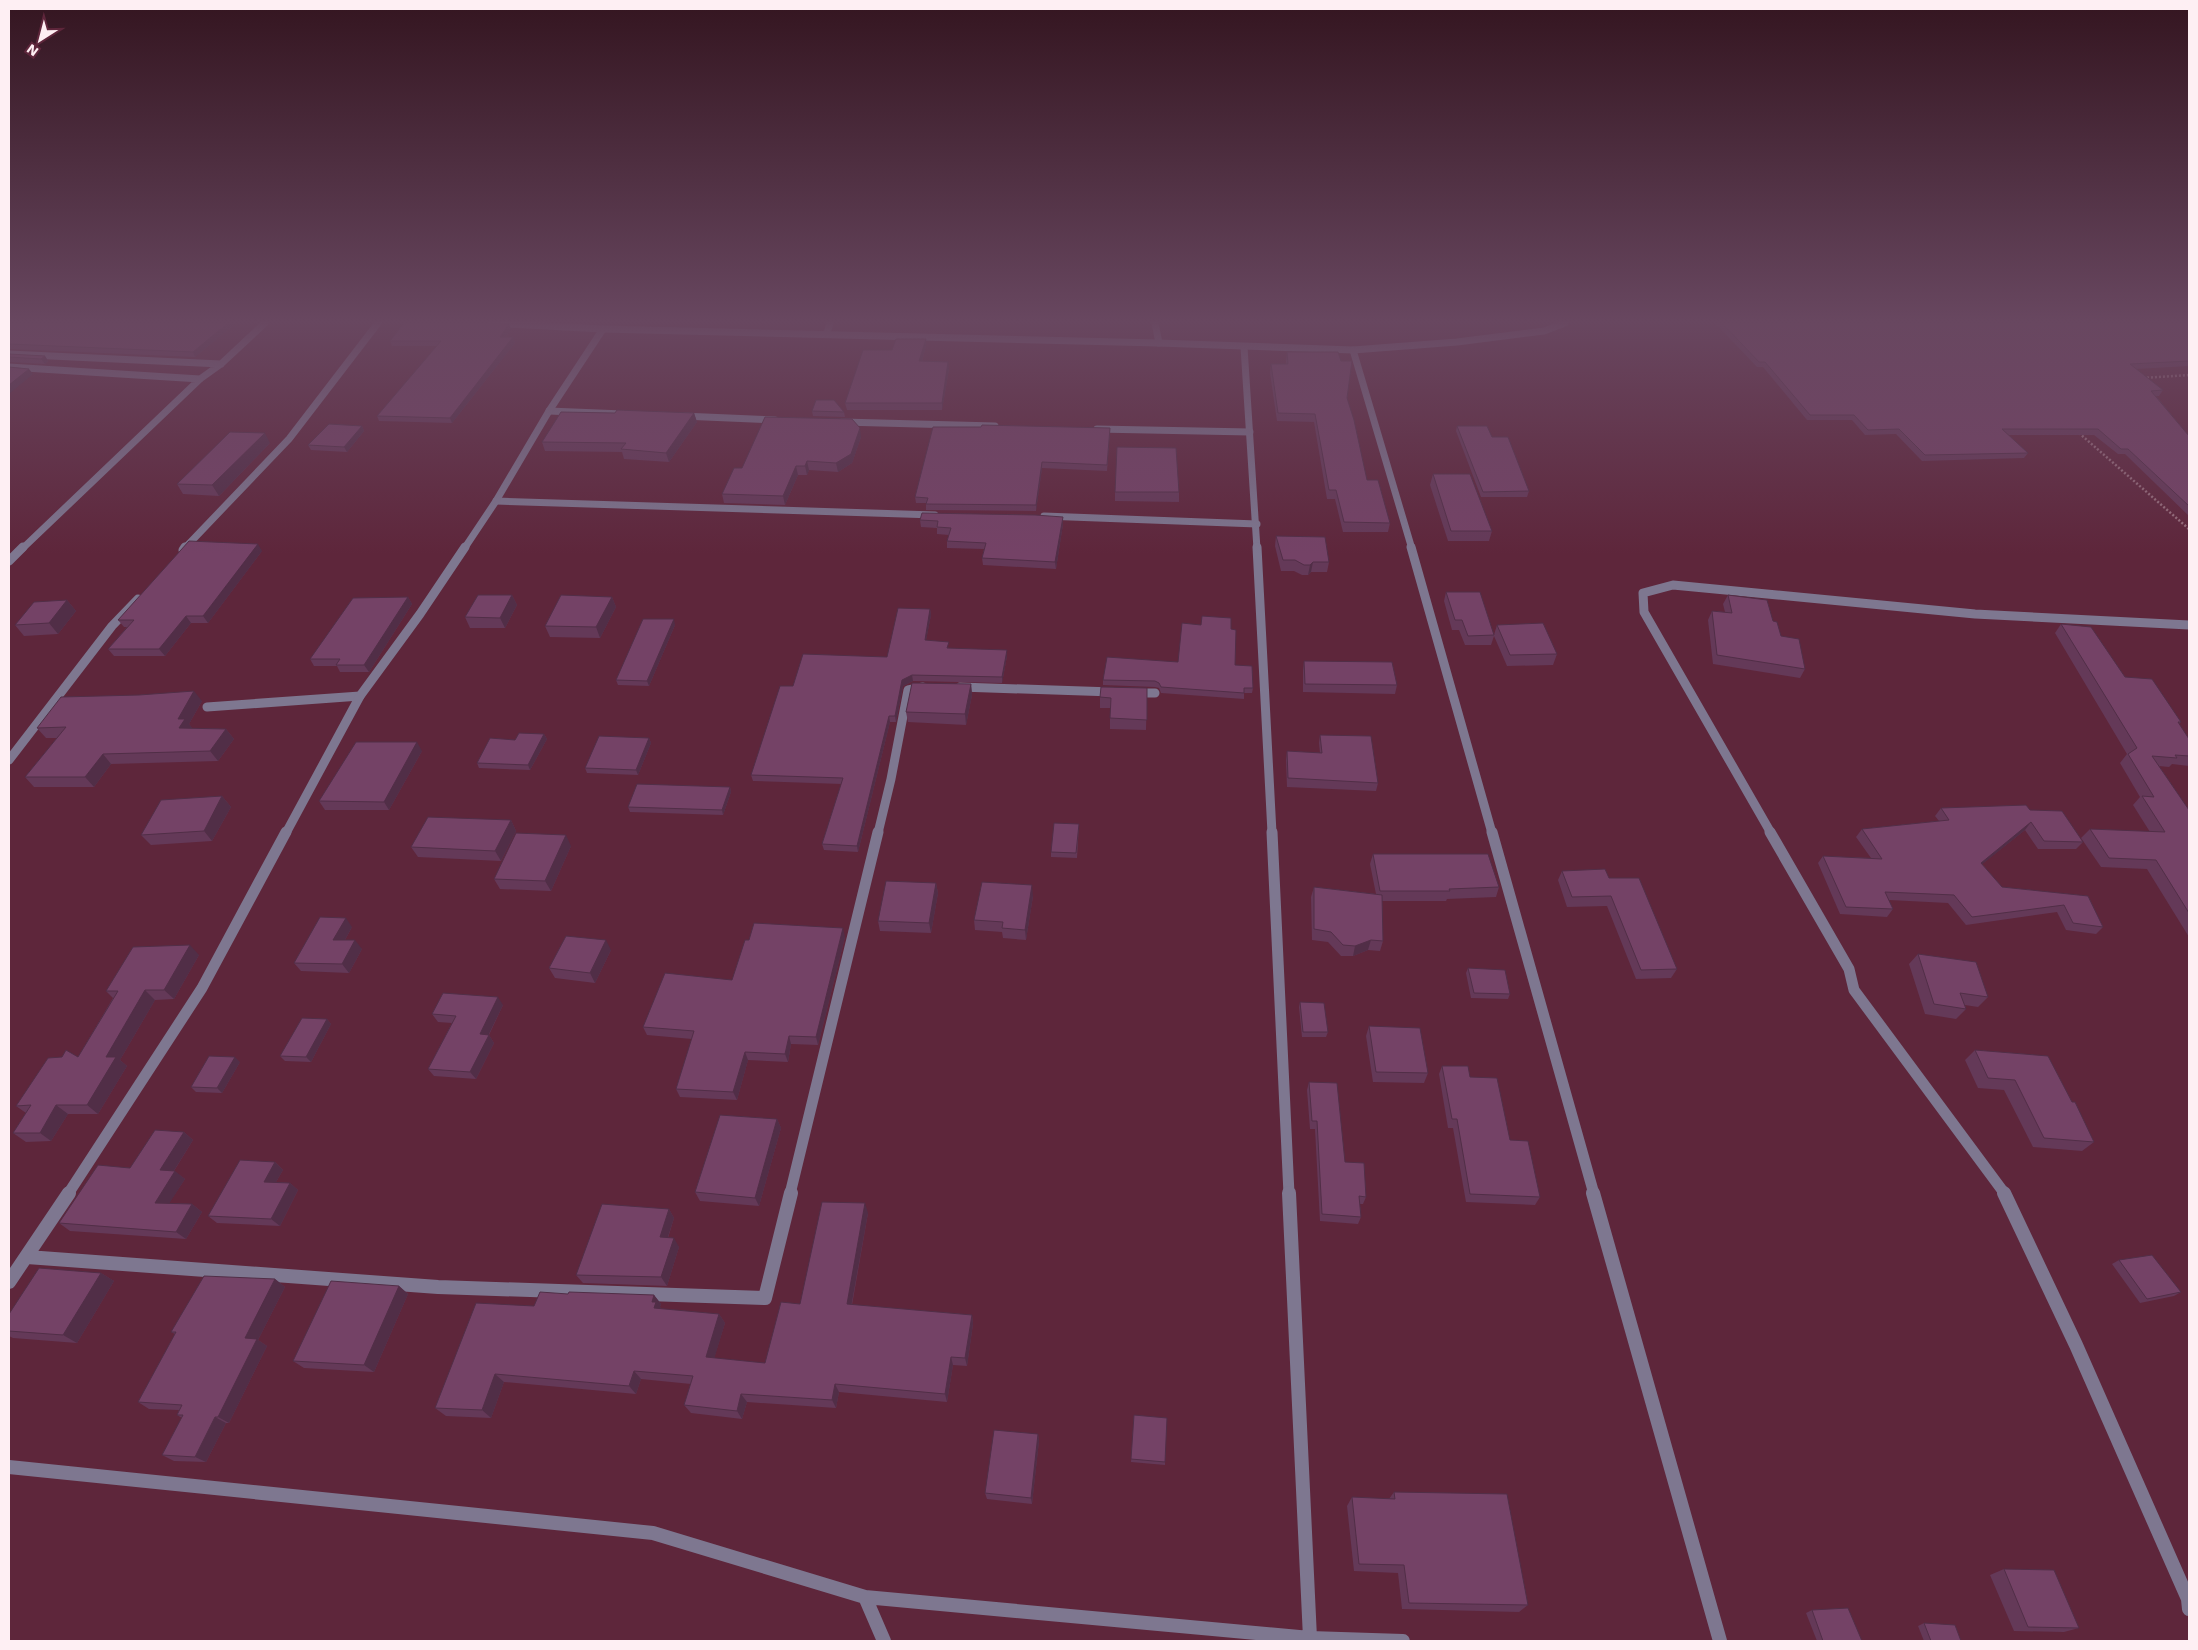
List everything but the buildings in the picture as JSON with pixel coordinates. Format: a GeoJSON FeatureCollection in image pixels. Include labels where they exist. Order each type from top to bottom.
{"type":"FeatureCollection","features":[{"type":"Feature","properties":{"kind":"street"},"geometry":{"type":"LineString","coordinates":[[9,561],[13,552],[177,400]]}},
{"type":"Feature","properties":{"kind":"street"},"geometry":{"type":"LineString","coordinates":[[180,554],[289,438],[318,400]]}},
{"type":"Feature","properties":{"kind":"street"},"geometry":{"type":"LineString","coordinates":[[9,1282],[202,988],[360,696],[420,614],[496,501],[556,400]]}},
{"type":"Feature","properties":{"kind":"street"},"geometry":{"type":"LineString","coordinates":[[1248,400],[1257,524],[1310,1638]]}},
{"type":"Feature","properties":{"kind":"street"},"geometry":{"type":"LineString","coordinates":[[1368,400],[1393,482],[1720,1641]]}},
{"type":"Feature","properties":{"kind":"street"},"geometry":{"type":"LineString","coordinates":[[549,410],[628,414]]}},
{"type":"Feature","properties":{"kind":"street"},"geometry":{"type":"LineString","coordinates":[[678,416],[788,421]]}},
{"type":"Feature","properties":{"kind":"street"},"geometry":{"type":"LineString","coordinates":[[837,422],[1004,426]]}},
{"type":"Feature","properties":{"kind":"street"},"geometry":{"type":"LineString","coordinates":[[1092,428],[1250,432]]}},
{"type":"Feature","properties":{"kind":"street"},"geometry":{"type":"LineString","coordinates":[[496,501],[947,515]]}},
{"type":"Feature","properties":{"kind":"street"},"geometry":{"type":"LineString","coordinates":[[1032,516],[1257,524]]}},
{"type":"Feature","properties":{"kind":"street"},"geometry":{"type":"LineString","coordinates":[[2189,624],[1975,614],[1673,585],[1643,593],[1644,612],[1850,969],[1854,990],[2006,1195],[2076,1345],[2188,1599],[2189,1609]]}},
{"type":"Feature","properties":{"kind":"street"},"geometry":{"type":"LineString","coordinates":[[9,760],[112,626],[146,590]]}},
{"type":"Feature","properties":{"kind":"street"},"geometry":{"type":"LineString","coordinates":[[27,1257],[438,1287],[764,1298],[891,778],[908,690],[913,687],[939,686],[1155,693]]}},
{"type":"Feature","properties":{"kind":"street"},"geometry":{"type":"LineString","coordinates":[[207,707],[360,696]]}},
{"type":"Feature","properties":{"kind":"street"},"geometry":{"type":"LineString","coordinates":[[9,1467],[653,1533],[865,1597],[1310,1638],[1403,1641]]}},
{"type":"Feature","properties":{"kind":"street"},"geometry":{"type":"LineString","coordinates":[[865,1597],[884,1641]]}},
{"type":"Feature","properties":{"kind":"path"},"geometry":{"type":"LineString","coordinates":[[2073,428],[2189,529]]}}]}
